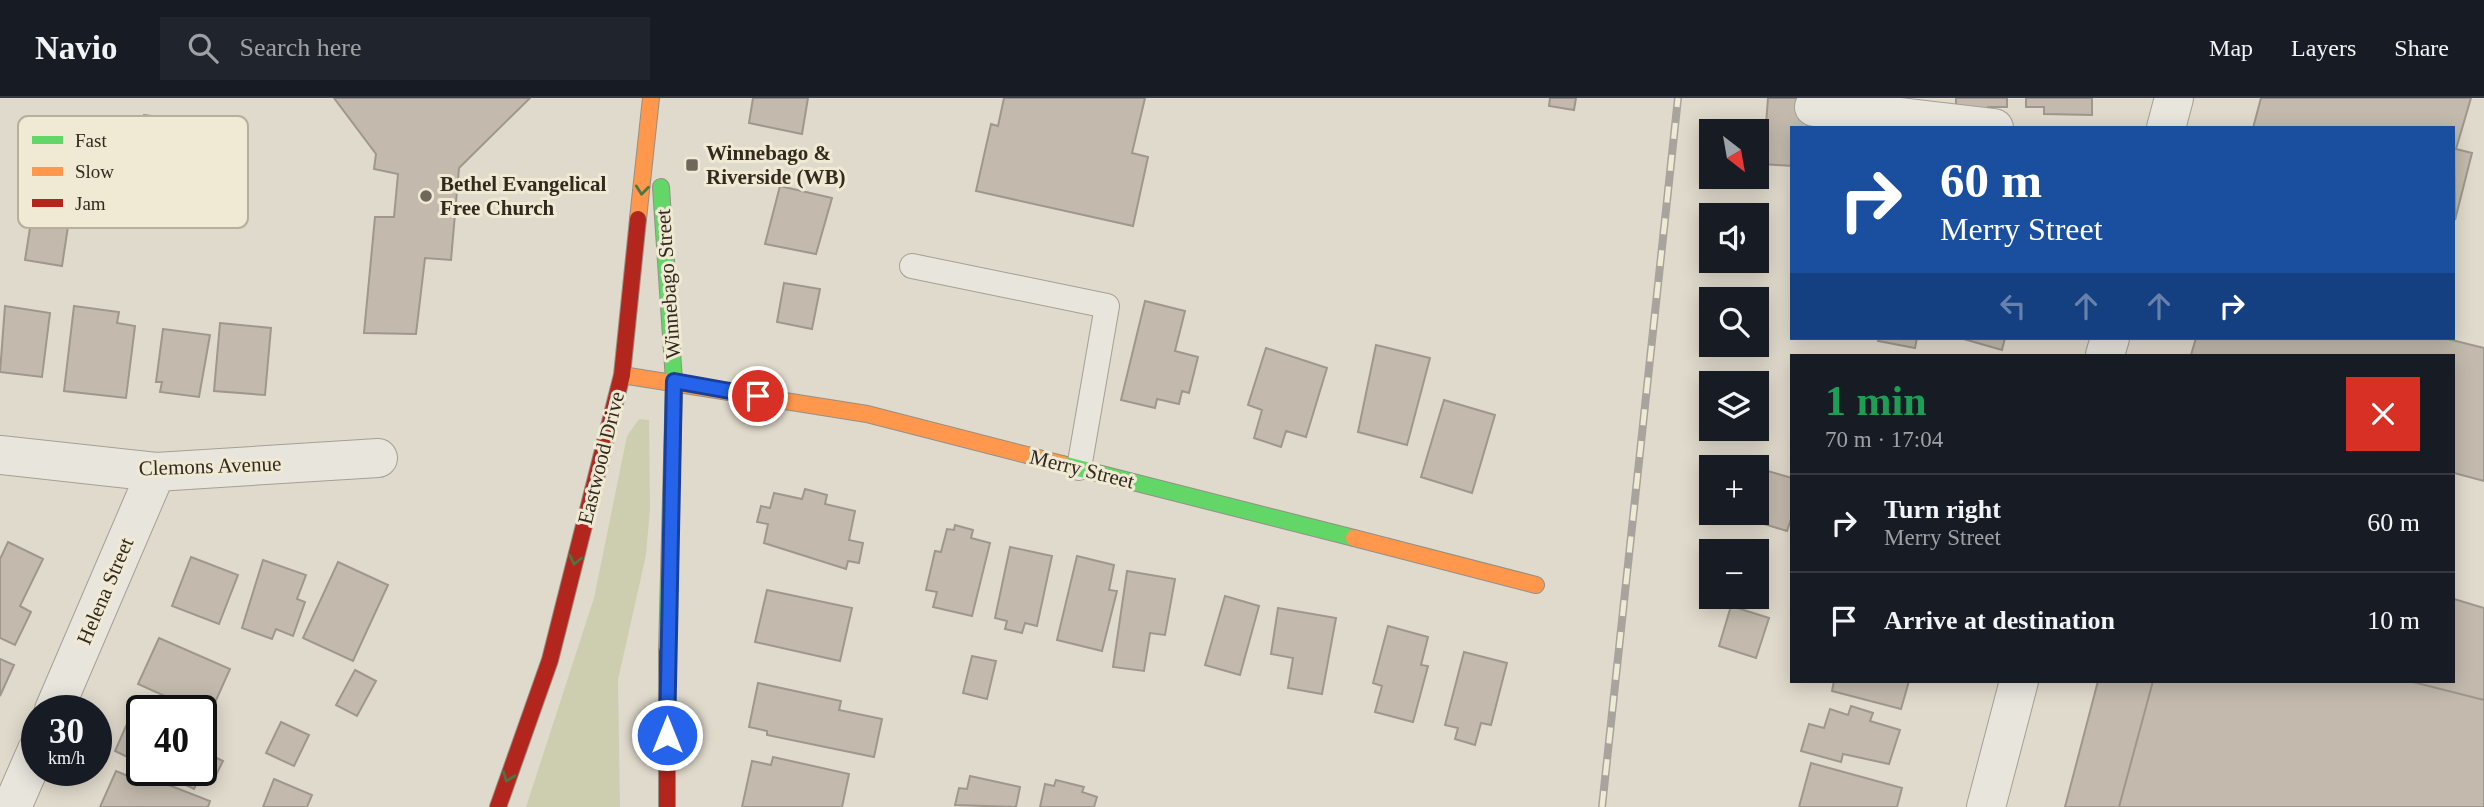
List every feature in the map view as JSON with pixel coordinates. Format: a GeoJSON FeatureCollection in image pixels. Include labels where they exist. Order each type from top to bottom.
{"type":"FeatureCollection","features":[{"type":"Feature","properties":{"kind":"street","name":"Eastwood Drive"},"geometry":{"type":"LineString","coordinates":[[498,807],[550,660],[622,375],[653,98]]}},
{"type":"Feature","properties":{"kind":"street","name":"Winnebago Street"},"geometry":{"type":"LineString","coordinates":[[653,98],[674,381],[667,662],[667,807]]}},
{"type":"Feature","properties":{"kind":"street"},"geometry":{"type":"LineString","coordinates":[[2167,126],[2174,98]]}},
{"type":"Feature","properties":{"kind":"street"},"geometry":{"type":"LineString","coordinates":[[1814,107],[1977,126]]}},
{"type":"Feature","properties":{"kind":"street","name":"Merry Street"},"geometry":{"type":"LineString","coordinates":[[622,375],[674,381],[867,414],[1536,585]]}},
{"type":"Feature","properties":{"kind":"street","name":"Clemons Avenue"},"geometry":{"type":"LineString","coordinates":[[0,455],[156,472],[378,458]]}},
{"type":"Feature","properties":{"kind":"street","name":"Helena Street"},"geometry":{"type":"LineString","coordinates":[[60,695],[156,472]]}},
{"type":"Feature","properties":{"kind":"street"},"geometry":{"type":"LineString","coordinates":[[1986,807],[2018,683]]}},
{"type":"Feature","properties":{"kind":"street"},"geometry":{"type":"LineString","coordinates":[[12,807],[21,786]]}},
{"type":"Feature","properties":{"kind":"lane"},"geometry":{"type":"LineString","coordinates":[[912,266],[1107,306],[1079,468]]}},
{"type":"Feature","properties":{"kind":"green space"},"geometry":{"type":"Polygon","coordinates":[[[639,419],[649,420],[650,509],[646,555],[618,680],[620,807],[526,807],[594,598],[627,436],[639,419]]]}},
{"type":"Feature","properties":{"kind":"building","name":"Bethel Evangelical Free Church"},"geometry":{"type":"Polygon","coordinates":[[[334,98],[530,98],[459,168],[451,260],[425,258],[416,334],[364,333],[375,217],[394,217],[398,174],[374,169],[376,154],[334,98]]]}},
{"type":"Feature","properties":{"kind":"building"},"geometry":{"type":"Polygon","coordinates":[[[753,98],[808,98],[802,134],[749,123],[753,98]]]}},
{"type":"Feature","properties":{"kind":"building"},"geometry":{"type":"Polygon","coordinates":[[[1004,98],[1145,98],[1132,153],[1148,157],[1133,226],[976,191],[991,124],[998,126],[1004,98]]]}},
{"type":"Feature","properties":{"kind":"building"},"geometry":{"type":"Polygon","coordinates":[[[1550,98],[1576,98],[1574,110],[1549,106],[1550,98]]]}},
{"type":"Feature","properties":{"kind":"building"},"geometry":{"type":"Polygon","coordinates":[[[1768,98],[1809,98],[1807,126],[1790,126],[1790,166],[1769,164],[1768,98]]]}},
{"type":"Feature","properties":{"kind":"building"},"geometry":{"type":"Polygon","coordinates":[[[1956,98],[2007,98],[2007,107],[1988,107],[1988,117],[1956,106],[1956,98]]]}},
{"type":"Feature","properties":{"kind":"building"},"geometry":{"type":"Polygon","coordinates":[[[2026,98],[2092,98],[2092,115],[2044,114],[2044,107],[2026,107],[2026,98]]]}},
{"type":"Feature","properties":{"kind":"building"},"geometry":{"type":"Polygon","coordinates":[[[2261,98],[2471,98],[2456,149],[2472,153],[2455,220],[2455,126],[2254,126],[2261,98]]]}},
{"type":"Feature","properties":{"kind":"building"},"geometry":{"type":"Polygon","coordinates":[[[780,186],[832,198],[816,254],[765,244],[780,186]]]}},
{"type":"Feature","properties":{"kind":"building"},"geometry":{"type":"Polygon","coordinates":[[[30,228],[68,228],[62,266],[25,260],[30,228]]]}},
{"type":"Feature","properties":{"kind":"building"},"geometry":{"type":"Polygon","coordinates":[[[784,283],[820,289],[812,329],[777,322],[784,283]]]}},
{"type":"Feature","properties":{"kind":"building"},"geometry":{"type":"Polygon","coordinates":[[[1145,301],[1185,311],[1175,351],[1198,357],[1189,393],[1182,391],[1179,404],[1157,399],[1155,408],[1121,400],[1145,301]]]}},
{"type":"Feature","properties":{"kind":"building"},"geometry":{"type":"Polygon","coordinates":[[[5,306],[50,313],[42,377],[0,372],[5,306]]]}},
{"type":"Feature","properties":{"kind":"building"},"geometry":{"type":"Polygon","coordinates":[[[74,306],[119,312],[117,323],[135,326],[126,398],[64,391],[74,306]]]}},
{"type":"Feature","properties":{"kind":"building"},"geometry":{"type":"Polygon","coordinates":[[[220,323],[271,328],[265,395],[214,391],[220,323]]]}},
{"type":"Feature","properties":{"kind":"building"},"geometry":{"type":"Polygon","coordinates":[[[163,329],[210,335],[199,397],[160,392],[162,382],[156,382],[163,329]]]}},
{"type":"Feature","properties":{"kind":"building"},"geometry":{"type":"Polygon","coordinates":[[[1878,340],[1917,340],[1915,348],[1878,340]]]}},
{"type":"Feature","properties":{"kind":"building"},"geometry":{"type":"Polygon","coordinates":[[[1967,340],[2004,340],[2002,350],[1967,340]]]}},
{"type":"Feature","properties":{"kind":"building"},"geometry":{"type":"Polygon","coordinates":[[[2195,340],[2452,340],[2484,348],[2484,481],[2455,473],[2455,354],[2191,354],[2195,340]]]}},
{"type":"Feature","properties":{"kind":"building"},"geometry":{"type":"Polygon","coordinates":[[[1376,345],[1430,358],[1407,445],[1358,432],[1376,345]]]}},
{"type":"Feature","properties":{"kind":"building"},"geometry":{"type":"Polygon","coordinates":[[[1266,348],[1327,368],[1306,437],[1286,431],[1281,447],[1254,438],[1262,410],[1248,405],[1266,348]]]}},
{"type":"Feature","properties":{"kind":"building"},"geometry":{"type":"Polygon","coordinates":[[[1444,400],[1495,415],[1472,493],[1421,477],[1444,400]]]}},
{"type":"Feature","properties":{"kind":"building"},"geometry":{"type":"Polygon","coordinates":[[[1769,471],[1790,477],[1790,522],[1787,531],[1767,525],[1769,471]]]}},
{"type":"Feature","properties":{"kind":"building"},"geometry":{"type":"Polygon","coordinates":[[[805,489],[827,495],[825,504],[855,511],[849,540],[863,543],[859,563],[848,561],[846,569],[764,543],[768,524],[757,522],[761,506],[770,508],[774,493],[802,499],[805,489]]]}},
{"type":"Feature","properties":{"kind":"building"},"geometry":{"type":"Polygon","coordinates":[[[955,525],[973,530],[971,538],[990,543],[972,616],[933,607],[937,592],[926,590],[935,551],[941,552],[947,529],[954,530],[955,525]]]}},
{"type":"Feature","properties":{"kind":"building"},"geometry":{"type":"Polygon","coordinates":[[[8,542],[43,559],[20,606],[31,612],[15,645],[0,638],[0,559],[8,542]]]}},
{"type":"Feature","properties":{"kind":"building"},"geometry":{"type":"Polygon","coordinates":[[[1010,547],[1052,556],[1037,626],[1025,623],[1022,633],[1005,629],[1007,621],[995,618],[1010,547]]]}},
{"type":"Feature","properties":{"kind":"building"},"geometry":{"type":"Polygon","coordinates":[[[1077,556],[1114,565],[1109,590],[1117,591],[1102,651],[1057,640],[1077,556]]]}},
{"type":"Feature","properties":{"kind":"building"},"geometry":{"type":"Polygon","coordinates":[[[191,557],[238,575],[219,624],[172,606],[191,557]]]}},
{"type":"Feature","properties":{"kind":"building"},"geometry":{"type":"Polygon","coordinates":[[[263,560],[306,575],[297,599],[305,602],[293,636],[276,629],[272,639],[242,628],[263,560]]]}},
{"type":"Feature","properties":{"kind":"building"},"geometry":{"type":"Polygon","coordinates":[[[338,562],[388,585],[353,661],[303,638],[338,562]]]}},
{"type":"Feature","properties":{"kind":"building"},"geometry":{"type":"Polygon","coordinates":[[[1127,571],[1175,579],[1165,635],[1150,633],[1144,671],[1113,667],[1127,571]]]}},
{"type":"Feature","properties":{"kind":"building"},"geometry":{"type":"Polygon","coordinates":[[[767,590],[852,608],[840,661],[755,642],[767,590]]]}},
{"type":"Feature","properties":{"kind":"building"},"geometry":{"type":"Polygon","coordinates":[[[1225,596],[1259,606],[1240,675],[1205,665],[1225,596]]]}},
{"type":"Feature","properties":{"kind":"building"},"geometry":{"type":"Polygon","coordinates":[[[2455,599],[2484,608],[2484,700],[2417,683],[2455,683],[2455,599]]]}},
{"type":"Feature","properties":{"kind":"building"},"geometry":{"type":"Polygon","coordinates":[[[1278,608],[1336,618],[1322,694],[1288,688],[1293,658],[1271,654],[1278,608]]]}},
{"type":"Feature","properties":{"kind":"building"},"geometry":{"type":"Polygon","coordinates":[[[1730,609],[1740,609],[1769,618],[1756,658],[1719,646],[1730,609]]]}},
{"type":"Feature","properties":{"kind":"building"},"geometry":{"type":"Polygon","coordinates":[[[1388,626],[1428,637],[1421,665],[1428,666],[1413,722],[1375,712],[1382,686],[1373,683],[1388,626]]]}},
{"type":"Feature","properties":{"kind":"building"},"geometry":{"type":"Polygon","coordinates":[[[159,638],[230,669],[217,698],[217,695],[162,695],[138,684],[159,638]]]}},
{"type":"Feature","properties":{"kind":"building"},"geometry":{"type":"Polygon","coordinates":[[[1464,652],[1507,663],[1491,725],[1481,723],[1475,745],[1455,739],[1458,728],[1445,725],[1464,652]]]}},
{"type":"Feature","properties":{"kind":"building"},"geometry":{"type":"Polygon","coordinates":[[[972,656],[996,661],[987,699],[963,693],[972,656]]]}},
{"type":"Feature","properties":{"kind":"building"},"geometry":{"type":"Polygon","coordinates":[[[0,659],[14,665],[0,696],[0,659]]]}},
{"type":"Feature","properties":{"kind":"building"},"geometry":{"type":"Polygon","coordinates":[[[355,670],[376,681],[357,716],[336,705],[355,670]]]}},
{"type":"Feature","properties":{"kind":"building"},"geometry":{"type":"Polygon","coordinates":[[[758,683],[841,701],[839,710],[882,719],[874,757],[767,735],[767,731],[749,727],[758,683]]]}},
{"type":"Feature","properties":{"kind":"building"},"geometry":{"type":"Polygon","coordinates":[[[1834,683],[1908,683],[1901,709],[1832,691],[1834,683]]]}},
{"type":"Feature","properties":{"kind":"building"},"geometry":{"type":"Polygon","coordinates":[[[2097,683],[2152,683],[2119,807],[2065,807],[2097,683]]]}},
{"type":"Feature","properties":{"kind":"building"},"geometry":{"type":"Polygon","coordinates":[[[2152,683],[2417,683],[2484,700],[2484,807],[2119,807],[2152,683]]]}},
{"type":"Feature","properties":{"kind":"building"},"geometry":{"type":"Polygon","coordinates":[[[1851,706],[1873,713],[1870,721],[1900,730],[1889,764],[1843,754],[1841,762],[1801,751],[1809,724],[1824,728],[1830,709],[1848,715],[1851,706]]]}},
{"type":"Feature","properties":{"kind":"building"},"geometry":{"type":"Polygon","coordinates":[[[281,722],[309,735],[294,766],[266,753],[281,722]]]}},
{"type":"Feature","properties":{"kind":"building"},"geometry":{"type":"Polygon","coordinates":[[[126,726],[126,756],[115,751],[126,726]]]}},
{"type":"Feature","properties":{"kind":"building"},"geometry":{"type":"Polygon","coordinates":[[[773,757],[849,774],[842,807],[742,807],[752,761],[771,765],[773,757]]]}},
{"type":"Feature","properties":{"kind":"building"},"geometry":{"type":"Polygon","coordinates":[[[217,758],[223,761],[217,773],[217,758]]]}},
{"type":"Feature","properties":{"kind":"building"},"geometry":{"type":"Polygon","coordinates":[[[1811,763],[1902,788],[1897,807],[1799,807],[1811,763]]]}},
{"type":"Feature","properties":{"kind":"building"},"geometry":{"type":"Polygon","coordinates":[[[116,771],[126,775],[126,786],[171,786],[210,801],[208,807],[100,807],[109,786],[112,786],[116,771]]]}},
{"type":"Feature","properties":{"kind":"building"},"geometry":{"type":"Polygon","coordinates":[[[970,776],[1020,787],[1016,807],[955,805],[959,788],[967,789],[970,776]]]}},
{"type":"Feature","properties":{"kind":"building"},"geometry":{"type":"Polygon","coordinates":[[[274,779],[312,795],[307,807],[263,807],[274,779]]]}},
{"type":"Feature","properties":{"kind":"building"},"geometry":{"type":"Polygon","coordinates":[[[1056,780],[1084,787],[1082,792],[1097,797],[1094,807],[1040,807],[1045,784],[1054,786],[1056,780]]]}},
{"type":"Feature","properties":{"kind":"railway"},"geometry":{"type":"LineString","coordinates":[[1602,807],[1678,98]]}},
{"type":"Feature","properties":{"kind":"traffic: fast"},"geometry":{"type":"LineString","coordinates":[[661,187],[674,381],[667,652]]}},
{"type":"Feature","properties":{"kind":"traffic: fast"},"geometry":{"type":"LineString","coordinates":[[1062,464],[1354,538]]}},
{"type":"Feature","properties":{"kind":"traffic: slow"},"geometry":{"type":"LineString","coordinates":[[638,219],[651,98]]}},
{"type":"Feature","properties":{"kind":"traffic: slow"},"geometry":{"type":"LineString","coordinates":[[622,375],[867,414],[1062,464]]}},
{"type":"Feature","properties":{"kind":"traffic: slow"},"geometry":{"type":"LineString","coordinates":[[1354,538],[1536,585]]}},
{"type":"Feature","properties":{"kind":"traffic: jam"},"geometry":{"type":"LineString","coordinates":[[498,807],[550,660],[622,375],[638,219]]}},
{"type":"Feature","properties":{"kind":"traffic: jam"},"geometry":{"type":"LineString","coordinates":[[667,652],[667,807]]}},
{"type":"Feature","properties":{"kind":"place","name":"Winnebago & Riverside (WB)"},"geometry":{"type":"Point","coordinates":[692,165]}},
{"type":"Feature","properties":{"kind":"place","name":"Bethel Evangelical Free Church"},"geometry":{"type":"Point","coordinates":[426,196]}},
{"type":"Feature","properties":{"kind":"route"},"geometry":{"type":"LineString","coordinates":[[667,735],[674,381],[758,396]]}}]}
